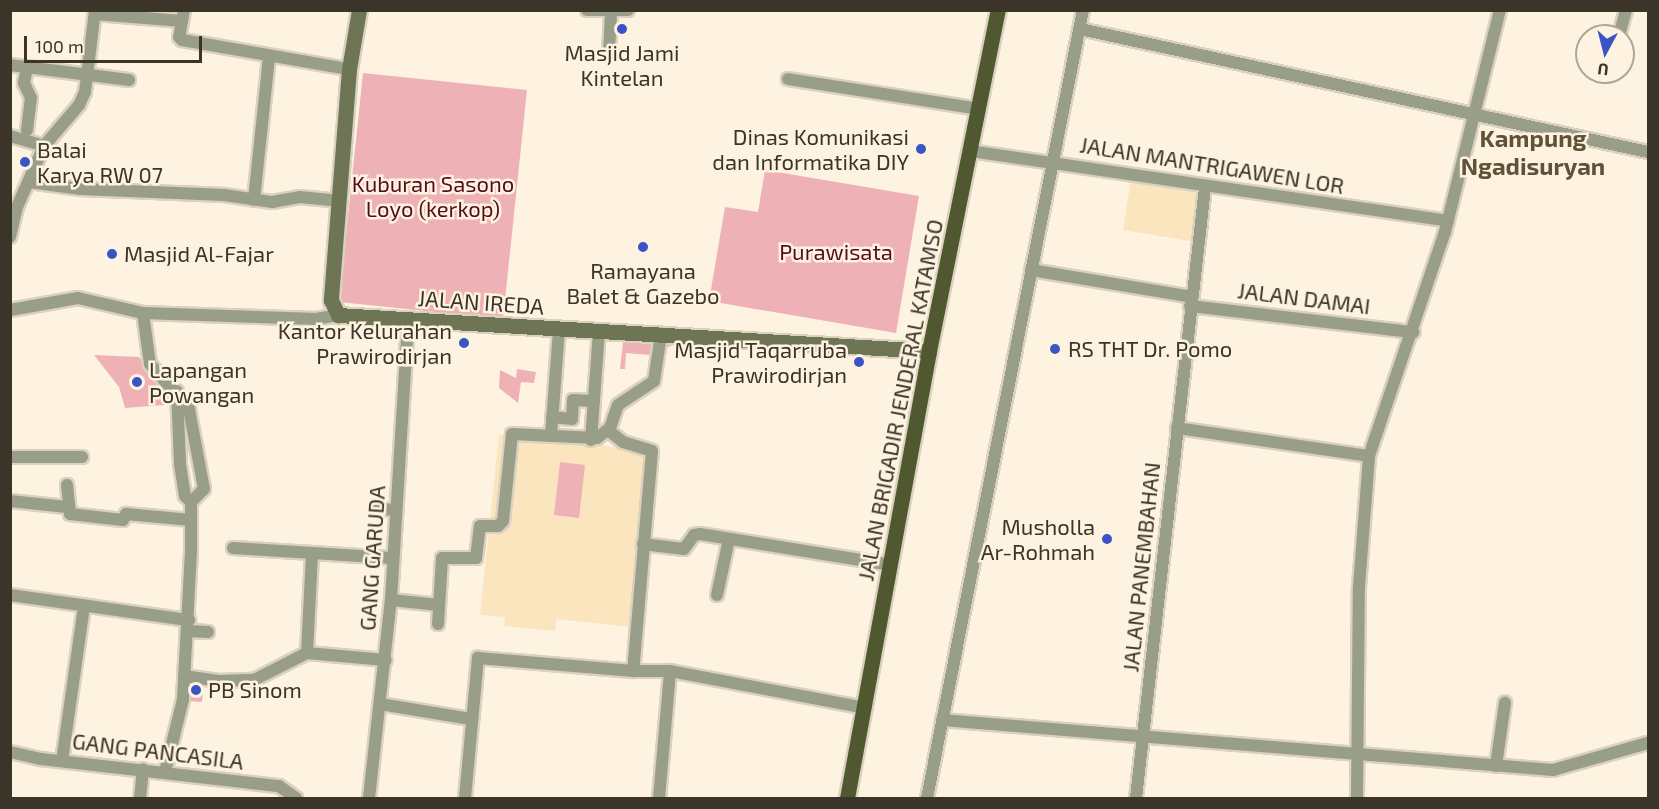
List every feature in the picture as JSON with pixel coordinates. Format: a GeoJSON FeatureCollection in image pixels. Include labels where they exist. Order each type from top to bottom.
{"type":"FeatureCollection","features":[{"type":"Feature","properties":{"kind":"main road","name":"JALAN BRIGADIR JENDERAL KATAMSO"},"geometry":{"type":"LineString","coordinates":[[847,798],[866,708],[929,351],[999,10]]}},
{"type":"Feature","properties":{"kind":"street"},"geometry":{"type":"LineString","coordinates":[[10,315],[11,310],[86,298],[143,314],[316,319],[338,315],[331,300],[349,69],[359,10]]}},
{"type":"Feature","properties":{"kind":"street"},"geometry":{"type":"LineString","coordinates":[[587,10],[611,13],[628,10]]}},
{"type":"Feature","properties":{"kind":"street"},"geometry":{"type":"LineString","coordinates":[[927,798],[1083,10]]}},
{"type":"Feature","properties":{"kind":"street"},"geometry":{"type":"LineString","coordinates":[[1357,798],[1359,587],[1369,456],[1413,332],[1448,220],[1500,10]]}},
{"type":"Feature","properties":{"kind":"street"},"geometry":{"type":"LineString","coordinates":[[10,237],[17,207],[44,146],[80,105],[88,76],[95,12],[183,16],[182,40],[269,58],[349,69]]}},
{"type":"Feature","properties":{"kind":"street"},"geometry":{"type":"LineString","coordinates":[[609,52],[611,13]]}},
{"type":"Feature","properties":{"kind":"street"},"geometry":{"type":"LineString","coordinates":[[1080,30],[1648,152]]}},
{"type":"Feature","properties":{"kind":"street"},"geometry":{"type":"LineString","coordinates":[[254,200],[269,58]]}},
{"type":"Feature","properties":{"kind":"street"},"geometry":{"type":"LineString","coordinates":[[10,65],[129,80]]}},
{"type":"Feature","properties":{"kind":"street"},"geometry":{"type":"LineString","coordinates":[[27,68],[24,83],[31,98],[27,130]]}},
{"type":"Feature","properties":{"kind":"street"},"geometry":{"type":"LineString","coordinates":[[788,79],[979,109]]}},
{"type":"Feature","properties":{"kind":"street"},"geometry":{"type":"LineString","coordinates":[[10,136],[44,146]]}},
{"type":"Feature","properties":{"kind":"street","name":"JALAN MANTRIGAWEN LOR"},"geometry":{"type":"LineString","coordinates":[[970,151],[1205,188],[1448,220]]}},
{"type":"Feature","properties":{"kind":"street"},"geometry":{"type":"LineString","coordinates":[[29,182],[272,202],[300,197],[340,201]]}},
{"type":"Feature","properties":{"kind":"street","name":"JALAN PANEMBAHAN"},"geometry":{"type":"LineString","coordinates":[[1136,798],[1205,188]]}},
{"type":"Feature","properties":{"kind":"street","name":"JALAN DAMAI"},"geometry":{"type":"LineString","coordinates":[[1031,270],[1191,301],[1413,332]]}},
{"type":"Feature","properties":{"kind":"street"},"geometry":{"type":"LineString","coordinates":[[143,314],[150,364],[177,392],[189,409],[204,483],[202,493],[191,502]]}},
{"type":"Feature","properties":{"kind":"street","name":"JALAN IREDA"},"geometry":{"type":"LineString","coordinates":[[338,315],[929,351]]}},
{"type":"Feature","properties":{"kind":"street","name":"GANG GARUDA"},"geometry":{"type":"LineString","coordinates":[[369,798],[391,600],[408,320]]}},
{"type":"Feature","properties":{"kind":"street"},"geometry":{"type":"LineString","coordinates":[[551,436],[560,329]]}},
{"type":"Feature","properties":{"kind":"street"},"geometry":{"type":"LineString","coordinates":[[591,440],[599,331]]}},
{"type":"Feature","properties":{"kind":"street"},"geometry":{"type":"LineString","coordinates":[[438,624],[442,558],[476,558],[480,526],[498,526],[503,521],[512,434],[591,440],[608,430],[618,405],[654,381],[661,334]]}},
{"type":"Feature","properties":{"kind":"street"},"geometry":{"type":"LineString","coordinates":[[165,772],[171,738],[181,718],[188,626],[191,502],[185,496],[180,463],[177,392]]}},
{"type":"Feature","properties":{"kind":"street"},"geometry":{"type":"LineString","coordinates":[[552,417],[572,419],[573,400],[594,401]]}},
{"type":"Feature","properties":{"kind":"street"},"geometry":{"type":"LineString","coordinates":[[1177,428],[1369,456]]}},
{"type":"Feature","properties":{"kind":"street"},"geometry":{"type":"LineString","coordinates":[[608,430],[623,442],[651,449],[633,671]]}},
{"type":"Feature","properties":{"kind":"street"},"geometry":{"type":"LineString","coordinates":[[10,457],[82,457]]}},
{"type":"Feature","properties":{"kind":"street"},"geometry":{"type":"LineString","coordinates":[[67,485],[67,507],[70,514],[123,520],[126,514],[191,520]]}},
{"type":"Feature","properties":{"kind":"street"},"geometry":{"type":"LineString","coordinates":[[10,501],[67,507]]}},
{"type":"Feature","properties":{"kind":"street"},"geometry":{"type":"LineString","coordinates":[[378,509],[396,510]]}},
{"type":"Feature","properties":{"kind":"street"},"geometry":{"type":"LineString","coordinates":[[643,544],[684,549],[696,534],[892,565]]}},
{"type":"Feature","properties":{"kind":"street"},"geometry":{"type":"LineString","coordinates":[[717,595],[729,539]]}},
{"type":"Feature","properties":{"kind":"street"},"geometry":{"type":"LineString","coordinates":[[233,548],[312,555],[392,558]]}},
{"type":"Feature","properties":{"kind":"street"},"geometry":{"type":"LineString","coordinates":[[307,653],[312,555]]}},
{"type":"Feature","properties":{"kind":"street"},"geometry":{"type":"LineString","coordinates":[[10,595],[84,606],[188,626],[207,632]]}},
{"type":"Feature","properties":{"kind":"street"},"geometry":{"type":"LineString","coordinates":[[391,600],[439,605]]}},
{"type":"Feature","properties":{"kind":"street"},"geometry":{"type":"LineString","coordinates":[[62,761],[84,606]]}},
{"type":"Feature","properties":{"kind":"street"},"geometry":{"type":"LineString","coordinates":[[184,676],[219,681],[254,680],[307,653],[386,660]]}},
{"type":"Feature","properties":{"kind":"street"},"geometry":{"type":"LineString","coordinates":[[465,798],[475,664],[479,657],[633,671],[670,671],[866,708]]}},
{"type":"Feature","properties":{"kind":"street"},"geometry":{"type":"LineString","coordinates":[[659,798],[670,671]]}},
{"type":"Feature","properties":{"kind":"street"},"geometry":{"type":"LineString","coordinates":[[1496,766],[1505,703]]}},
{"type":"Feature","properties":{"kind":"street"},"geometry":{"type":"LineString","coordinates":[[380,704],[471,719]]}},
{"type":"Feature","properties":{"kind":"street"},"geometry":{"type":"LineString","coordinates":[[942,720],[1357,756],[1563,769],[1648,743]]}},
{"type":"Feature","properties":{"kind":"street","name":"GANG PANCASILA"},"geometry":{"type":"LineString","coordinates":[[10,752],[62,761],[279,786],[296,798]]}},
{"type":"Feature","properties":{"kind":"street"},"geometry":{"type":"LineString","coordinates":[[140,798],[143,769]]}},
{"type":"Feature","properties":{"kind":"shaded area"},"geometry":{"type":"Polygon","coordinates":[[[1131,180],[1203,192],[1195,242],[1123,230],[1131,180]]]}},
{"type":"Feature","properties":{"kind":"shaded area"},"geometry":{"type":"Polygon","coordinates":[[[499,435],[651,451],[632,627],[556,619],[555,631],[504,626],[505,617],[480,615],[499,435]]]}},
{"type":"Feature","properties":{"kind":"green space","name":"Kuburan Sasono Loyo (kerkop)"},"geometry":{"type":"Polygon","coordinates":[[[363,73],[527,90],[503,319],[339,302],[363,73]]]}},
{"type":"Feature","properties":{"kind":"green space","name":"Purawisata"},"geometry":{"type":"Polygon","coordinates":[[[765,170],[919,196],[896,333],[709,301],[725,207],[758,212],[765,170]]]}},
{"type":"Feature","properties":{"kind":"green space"},"geometry":{"type":"Polygon","coordinates":[[[623,342],[675,344],[650,355],[626,353],[625,369],[620,369],[623,342]]]}},
{"type":"Feature","properties":{"kind":"green space","name":"Lapangan Powangan"},"geometry":{"type":"Polygon","coordinates":[[[94,355],[139,357],[177,404],[125,408],[119,387],[94,355]]]}},
{"type":"Feature","properties":{"kind":"green space"},"geometry":{"type":"Polygon","coordinates":[[[517,369],[536,372],[534,383],[521,382],[518,403],[499,388],[500,370],[516,378],[517,369]]]}},
{"type":"Feature","properties":{"kind":"green space"},"geometry":{"type":"Polygon","coordinates":[[[560,462],[585,465],[579,518],[554,515],[560,462]]]}},
{"type":"Feature","properties":{"kind":"green space","name":"PB Sinom"},"geometry":{"type":"Polygon","coordinates":[[[190,678],[204,679],[202,702],[188,701],[190,678]]]}},
{"type":"Feature","properties":{"kind":"place","name":"Masjid Jami Kintelan"},"geometry":{"type":"Point","coordinates":[622,29]}},
{"type":"Feature","properties":{"kind":"place","name":"Dinas Komunikasi dan Informatika DIY"},"geometry":{"type":"Point","coordinates":[921,149]}},
{"type":"Feature","properties":{"kind":"place","name":"Balai Karya RW 07"},"geometry":{"type":"Point","coordinates":[25,162]}},
{"type":"Feature","properties":{"kind":"place","name":"Ramayana Balet & Gazebo"},"geometry":{"type":"Point","coordinates":[643,247]}},
{"type":"Feature","properties":{"kind":"place","name":"Masjid Al-Fajar"},"geometry":{"type":"Point","coordinates":[112,254]}},
{"type":"Feature","properties":{"kind":"place","name":"Kantor Kelurahan Prawirodirjan"},"geometry":{"type":"Point","coordinates":[464,343]}},
{"type":"Feature","properties":{"kind":"place","name":"RS THT Dr. Pomo"},"geometry":{"type":"Point","coordinates":[1055,349]}},
{"type":"Feature","properties":{"kind":"place","name":"Masjid Taqarruba Prawirodirjan"},"geometry":{"type":"Point","coordinates":[859,362]}},
{"type":"Feature","properties":{"kind":"place","name":"Lapangan Powangan"},"geometry":{"type":"Point","coordinates":[137,382]}},
{"type":"Feature","properties":{"kind":"place","name":"Musholla Ar-Rohmah"},"geometry":{"type":"Point","coordinates":[1107,539]}},
{"type":"Feature","properties":{"kind":"place","name":"PB Sinom"},"geometry":{"type":"Point","coordinates":[196,690]}},
{"type":"Feature","properties":{"kind":"district","name":"Kampung Ngadisuryan"},"geometry":{"type":"Point","coordinates":[1533,152]}}]}
